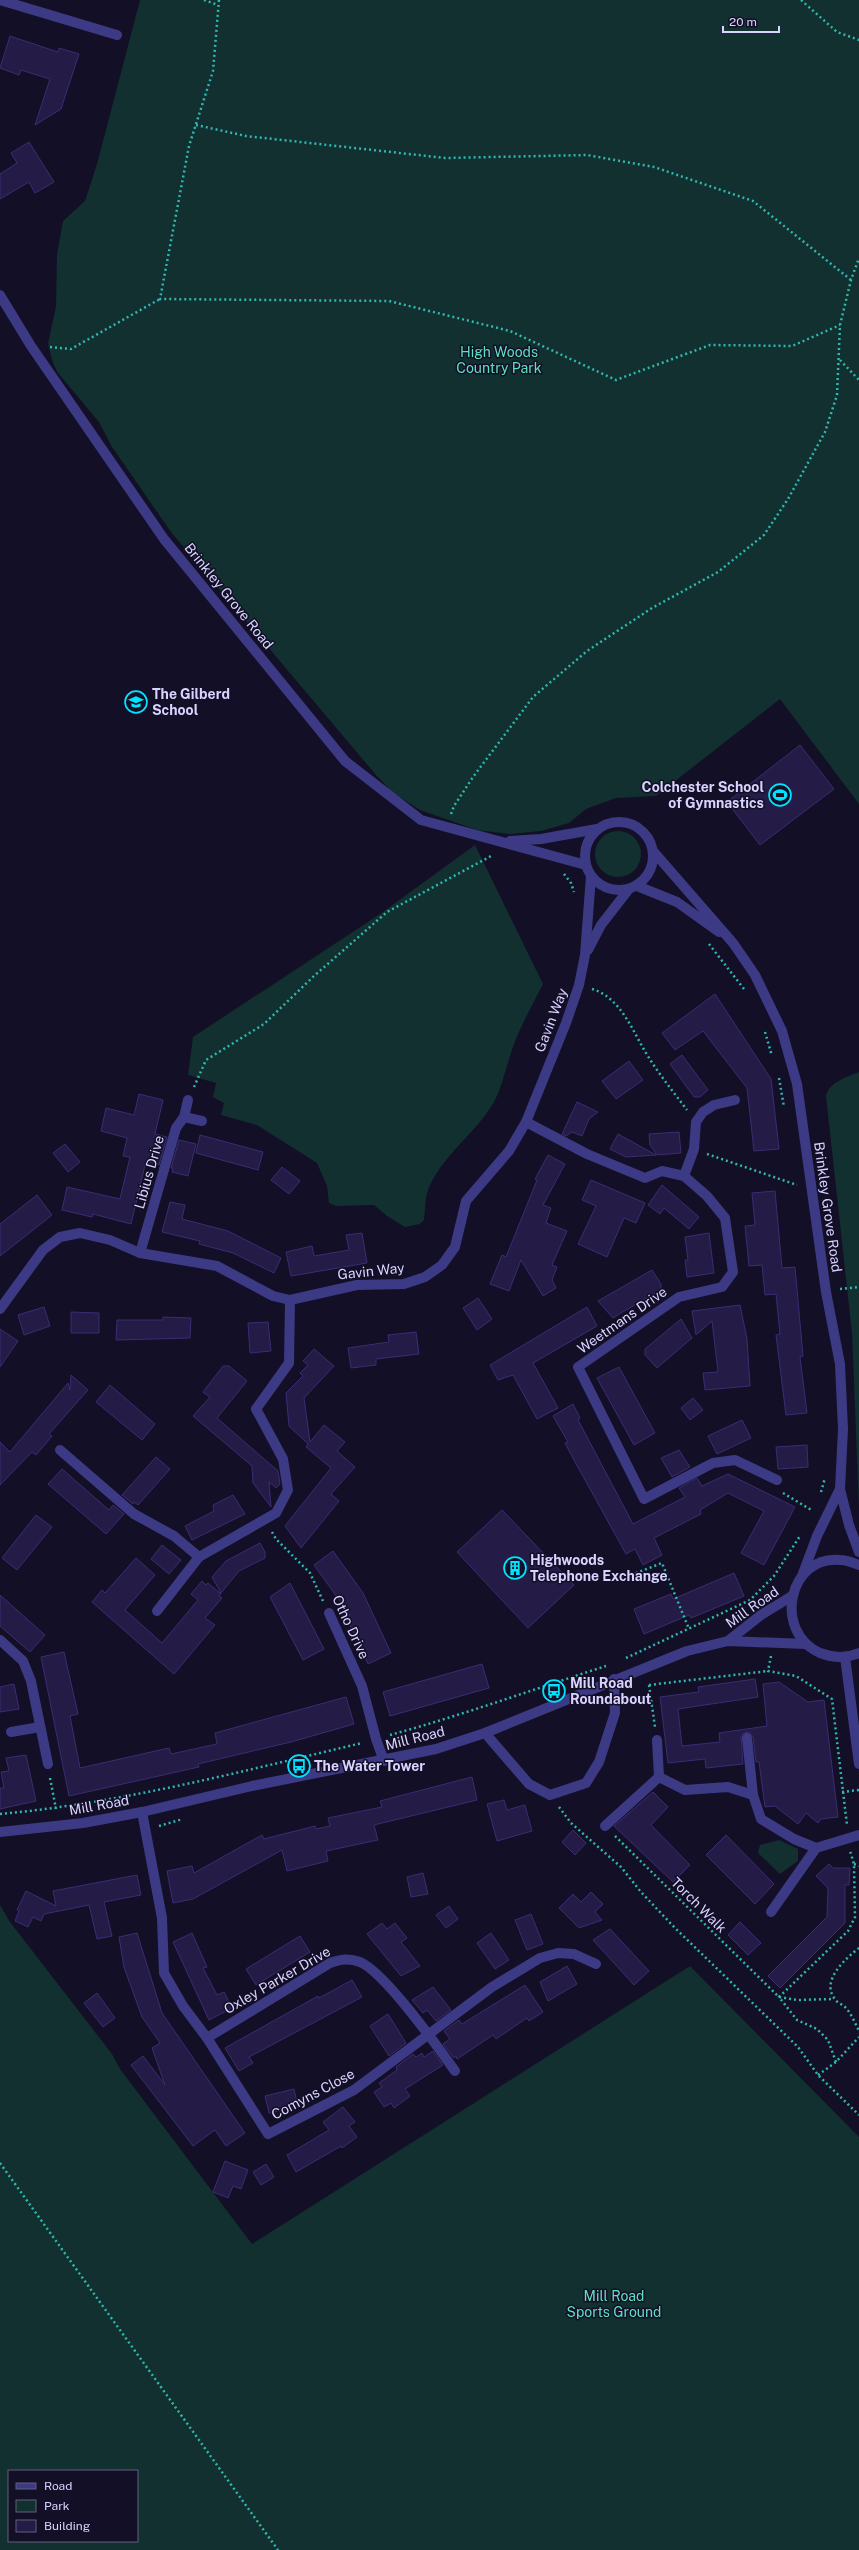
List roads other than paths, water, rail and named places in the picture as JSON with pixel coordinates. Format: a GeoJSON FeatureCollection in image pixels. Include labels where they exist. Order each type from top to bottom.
{"type":"FeatureCollection","features":[{"type":"Feature","properties":{"kind":"street"},"geometry":{"type":"LineString","coordinates":[[0,0],[117,35]]}},
{"type":"Feature","properties":{"kind":"street","name":"Brinkley Grove Road"},"geometry":{"type":"LineString","coordinates":[[0,295],[31,346],[164,539],[345,760],[421,820],[586,865]]}},
{"type":"Feature","properties":{"kind":"street"},"geometry":{"type":"LineString","coordinates":[[627,822],[638,827],[647,835],[653,851],[653,863],[649,874],[633,887],[610,889],[599,884],[591,876],[586,865],[584,853],[587,842],[597,829],[607,823],[627,822]]}},
{"type":"Feature","properties":{"kind":"street","name":"Brinkley Grove Road"},"geometry":{"type":"LineString","coordinates":[[504,842],[541,839],[597,829]]}},
{"type":"Feature","properties":{"kind":"street","name":"Brinkley Grove Road"},"geometry":{"type":"LineString","coordinates":[[653,851],[733,943],[755,975],[782,1031],[797,1084],[826,1292],[840,1364],[843,1429],[840,1489],[848,1525],[859,1552]]}},
{"type":"Feature","properties":{"kind":"street","name":"Gavin Way"},"geometry":{"type":"LineString","coordinates":[[0,1309],[43,1250],[60,1237],[80,1233],[110,1240],[140,1253],[217,1266],[273,1296],[290,1300],[357,1285],[404,1284],[425,1277],[442,1265],[455,1248],[466,1201],[509,1151],[526,1122],[566,1023],[579,985],[585,955],[591,876]]}},
{"type":"Feature","properties":{"kind":"street","name":"Brinkley Grove Road"},"geometry":{"type":"LineString","coordinates":[[633,887],[677,902],[733,943]]}},
{"type":"Feature","properties":{"kind":"street","name":"Gavin Way"},"geometry":{"type":"LineString","coordinates":[[585,955],[601,925],[633,887]]}},
{"type":"Feature","properties":{"kind":"street","name":"Libius Drive"},"geometry":{"type":"LineString","coordinates":[[140,1253],[176,1128],[184,1117],[188,1100]]}},
{"type":"Feature","properties":{"kind":"street"},"geometry":{"type":"LineString","coordinates":[[526,1122],[587,1154],[645,1178],[662,1172],[684,1176],[694,1149],[696,1122],[703,1112],[714,1105],[735,1100]]}},
{"type":"Feature","properties":{"kind":"street"},"geometry":{"type":"LineString","coordinates":[[184,1117],[202,1121]]}},
{"type":"Feature","properties":{"kind":"street","name":"Weetmans Drive"},"geometry":{"type":"LineString","coordinates":[[684,1176],[707,1196],[725,1218],[733,1272],[722,1287],[678,1297],[578,1367],[644,1499],[713,1463],[735,1460],[777,1480]]}},
{"type":"Feature","properties":{"kind":"street"},"geometry":{"type":"LineString","coordinates":[[157,1611],[199,1557],[276,1513],[288,1490],[283,1459],[256,1409],[289,1363],[290,1300]]}},
{"type":"Feature","properties":{"kind":"street"},"geometry":{"type":"LineString","coordinates":[[60,1450],[134,1514],[174,1536],[199,1557]]}},
{"type":"Feature","properties":{"kind":"street","name":"Brinkley Grove Road"},"geometry":{"type":"LineString","coordinates":[[801,1578],[817,1536],[840,1489]]}},
{"type":"Feature","properties":{"kind":"street","name":"Mill Road"},"geometry":{"type":"LineString","coordinates":[[859,1565],[841,1559],[824,1562],[814,1566],[801,1578],[792,1596],[791,1617],[796,1630],[806,1644],[828,1656],[845,1657],[859,1653]]}},
{"type":"Feature","properties":{"kind":"street","name":"Mill Road"},"geometry":{"type":"LineString","coordinates":[[728,1641],[761,1615],[792,1596]]}},
{"type":"Feature","properties":{"kind":"street","name":"Otho Drive"},"geometry":{"type":"LineString","coordinates":[[330,1613],[362,1686],[376,1739],[384,1760]]}},
{"type":"Feature","properties":{"kind":"street"},"geometry":{"type":"LineString","coordinates":[[0,1640],[23,1661],[30,1681],[48,1764]]}},
{"type":"Feature","properties":{"kind":"street","name":"Mill Road"},"geometry":{"type":"LineString","coordinates":[[0,1832],[83,1823],[142,1812],[252,1786],[436,1749],[484,1733],[614,1679],[687,1651],[728,1641],[806,1644]]}},
{"type":"Feature","properties":{"kind":"street"},"geometry":{"type":"LineString","coordinates":[[845,1657],[859,1764]]}},
{"type":"Feature","properties":{"kind":"street"},"geometry":{"type":"LineString","coordinates":[[484,1733],[529,1784],[550,1796],[586,1783],[599,1762],[615,1713],[614,1679]]}},
{"type":"Feature","properties":{"kind":"street"},"geometry":{"type":"LineString","coordinates":[[11,1732],[40,1727]]}},
{"type":"Feature","properties":{"kind":"street"},"geometry":{"type":"LineString","coordinates":[[747,1738],[753,1795],[761,1819],[794,1839],[816,1848]]}},
{"type":"Feature","properties":{"kind":"street"},"geometry":{"type":"LineString","coordinates":[[657,1740],[659,1777]]}},
{"type":"Feature","properties":{"kind":"street"},"geometry":{"type":"LineString","coordinates":[[659,1777],[685,1790],[728,1787],[753,1795]]}},
{"type":"Feature","properties":{"kind":"street"},"geometry":{"type":"LineString","coordinates":[[605,1826],[659,1777]]}},
{"type":"Feature","properties":{"kind":"street"},"geometry":{"type":"LineString","coordinates":[[142,1812],[162,1918],[164,1973],[183,2006],[207,2038]]}},
{"type":"Feature","properties":{"kind":"street"},"geometry":{"type":"LineString","coordinates":[[771,1912],[816,1848],[859,1835]]}},
{"type":"Feature","properties":{"kind":"street"},"geometry":{"type":"LineString","coordinates":[[429,2034],[492,1987],[540,1958],[558,1953],[574,1954],[596,1964]]}},
{"type":"Feature","properties":{"kind":"street","name":"Oxley Parker Drive"},"geometry":{"type":"LineString","coordinates":[[207,2038],[330,1963],[341,1959],[361,1963],[373,1970],[429,2034],[454,2071]]}},
{"type":"Feature","properties":{"kind":"street","name":"Comyns Close"},"geometry":{"type":"LineString","coordinates":[[207,2038],[268,2134],[354,2090],[429,2034]]}},
{"type":"Feature","properties":{"kind":"place","name":"The Gilberd School"},"geometry":{"type":"Point","coordinates":[136,702]}},
{"type":"Feature","properties":{"kind":"place","name":"Colchester School of Gymnastics"},"geometry":{"type":"Point","coordinates":[780,795]}},
{"type":"Feature","properties":{"kind":"place","name":"Highwoods Telephone Exchange"},"geometry":{"type":"Point","coordinates":[515,1568]}},
{"type":"Feature","properties":{"kind":"place","name":"Mill Road Roundabout"},"geometry":{"type":"Point","coordinates":[554,1691]}},
{"type":"Feature","properties":{"kind":"place","name":"The Water Tower"},"geometry":{"type":"Point","coordinates":[299,1766]}},
{"type":"Feature","properties":{"kind":"park label","name":"High Woods Country Park"},"geometry":{"type":"Point","coordinates":[499,360]}},
{"type":"Feature","properties":{"kind":"park label","name":"Mill Road Sports Ground"},"geometry":{"type":"Point","coordinates":[614,2304]}}]}
